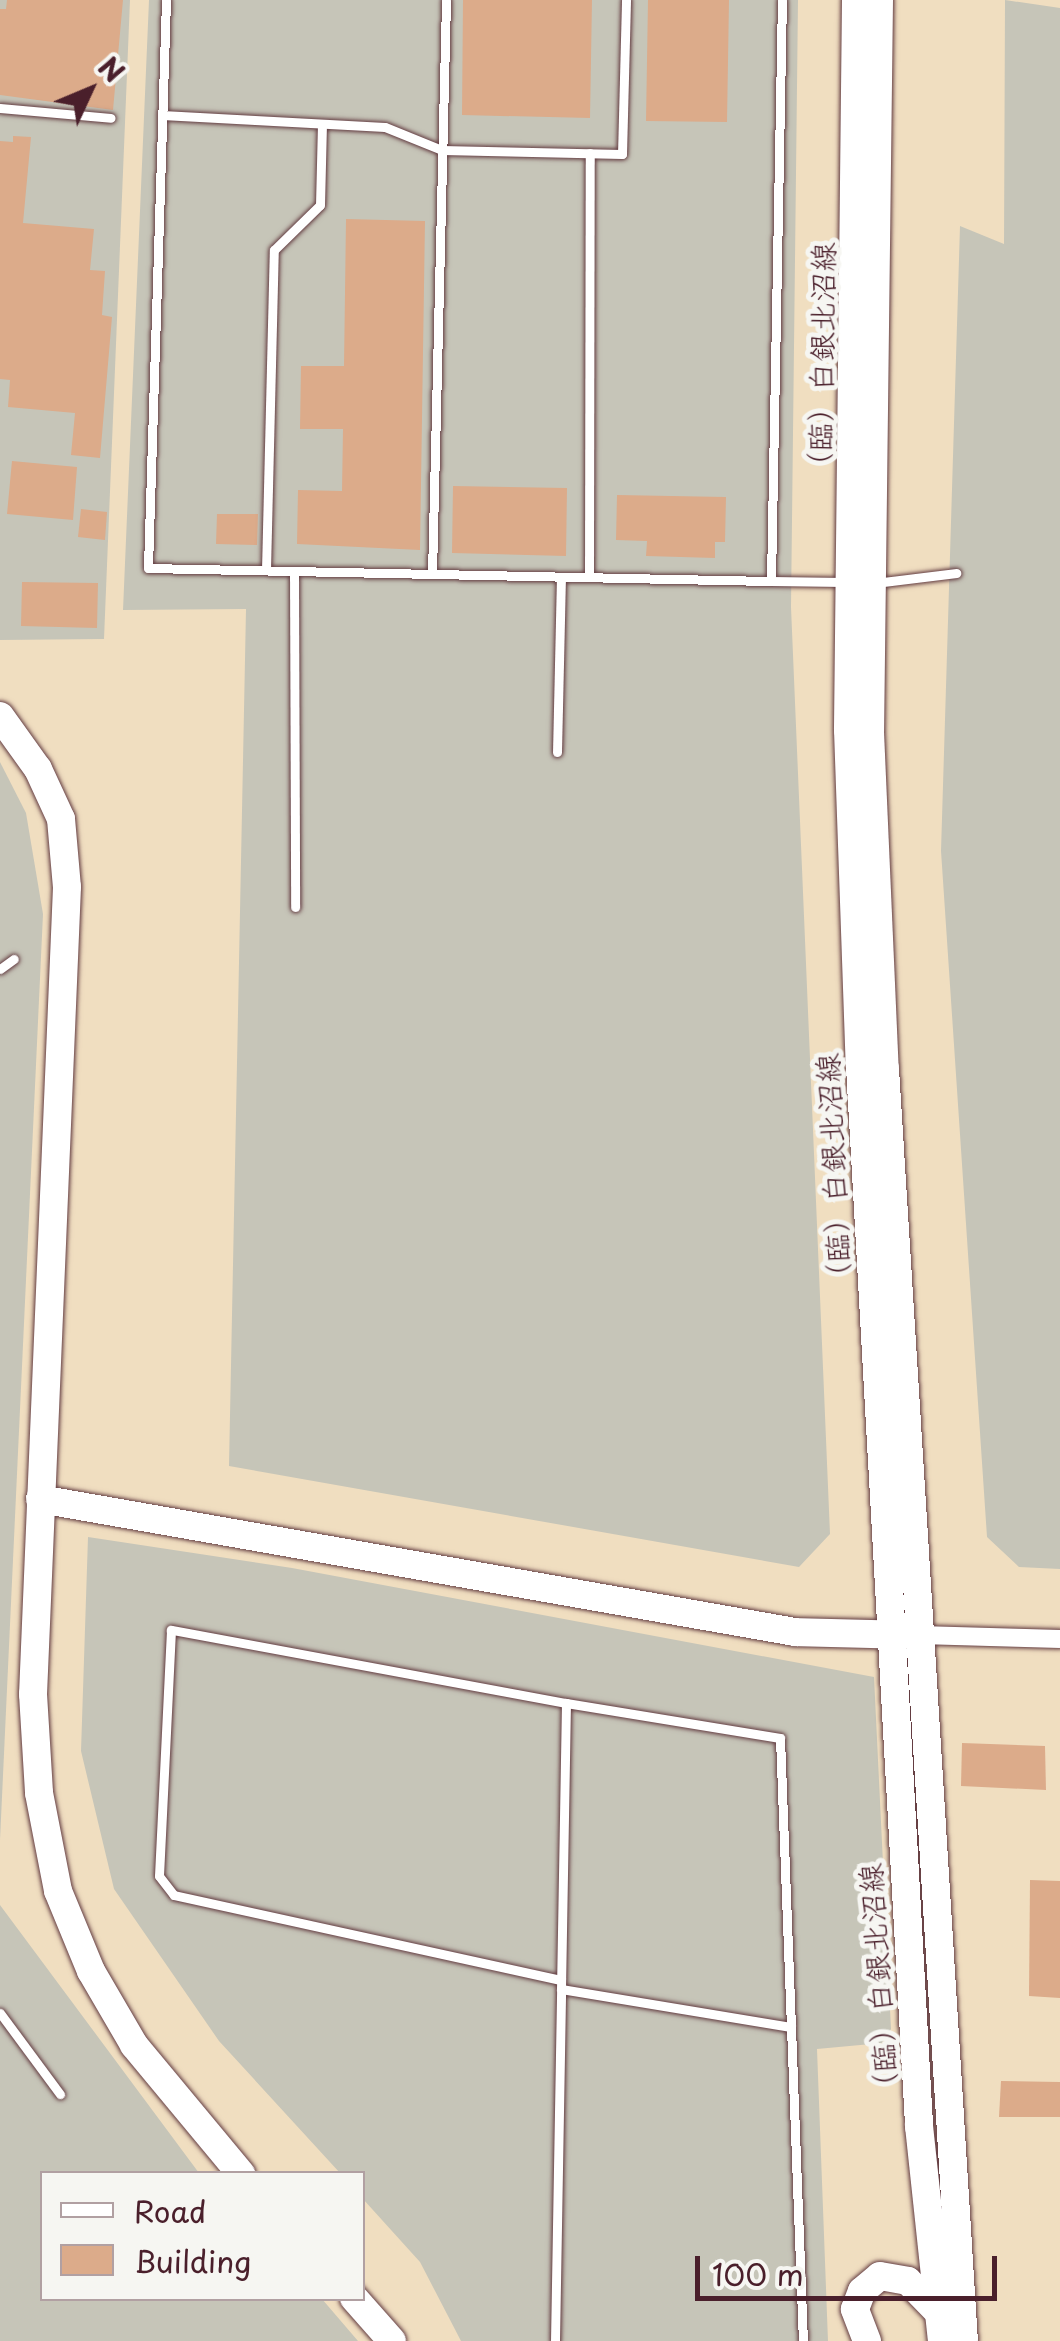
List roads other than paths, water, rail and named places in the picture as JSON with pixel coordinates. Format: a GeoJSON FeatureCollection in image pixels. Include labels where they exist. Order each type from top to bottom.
{"type":"FeatureCollection","features":[{"type":"Feature","properties":{"kind":"street","name":"（臨）白銀北沼線"},"geometry":{"type":"LineString","coordinates":[[856,0],[867,202]]}},
{"type":"Feature","properties":{"kind":"street","name":"（臨）白銀北沼線"},"geometry":{"type":"LineString","coordinates":[[880,0],[867,202],[857,987],[888,1634],[927,2229],[942,2341]]}},
{"type":"Feature","properties":{"kind":"street","name":"（臨）白銀北沼線"},"geometry":{"type":"LineString","coordinates":[[861,583],[884,1069],[964,2341]]}},
{"type":"Feature","properties":{"kind":"street"},"geometry":{"type":"LineString","coordinates":[[0,716],[38,769],[61,820],[67,887],[33,1694],[39,1793],[58,1890],[92,1971],[134,2045],[239,2171]]}},
{"type":"Feature","properties":{"kind":"street"},"geometry":{"type":"LineString","coordinates":[[40,1499],[796,1632],[1060,1639]]}},
{"type":"Feature","properties":{"kind":"street"},"geometry":{"type":"LineString","coordinates":[[868,2341],[855,2309],[862,2291],[912,2256],[927,2229]]}},
{"type":"Feature","properties":{"kind":"street"},"geometry":{"type":"LineString","coordinates":[[880,2276],[908,2281],[938,2312]]}},
{"type":"Feature","properties":{"kind":"street"},"geometry":{"type":"LineString","coordinates":[[357,2301],[392,2341]]}},
{"type":"Feature","properties":{"kind":"lane"},"geometry":{"type":"LineString","coordinates":[[166,0],[148,568],[861,583],[956,574]]}},
{"type":"Feature","properties":{"kind":"lane"},"geometry":{"type":"LineString","coordinates":[[432,574],[446,0]]}},
{"type":"Feature","properties":{"kind":"lane"},"geometry":{"type":"LineString","coordinates":[[162,115],[385,127],[442,150],[622,154],[626,0]]}},
{"type":"Feature","properties":{"kind":"lane"},"geometry":{"type":"LineString","coordinates":[[771,581],[782,0]]}},
{"type":"Feature","properties":{"kind":"lane"},"geometry":{"type":"LineString","coordinates":[[0,108],[111,118]]}},
{"type":"Feature","properties":{"kind":"lane"},"geometry":{"type":"LineString","coordinates":[[266,570],[274,250],[320,205],[322,124]]}},
{"type":"Feature","properties":{"kind":"lane"},"geometry":{"type":"LineString","coordinates":[[590,153],[590,577]]}},
{"type":"Feature","properties":{"kind":"lane"},"geometry":{"type":"LineString","coordinates":[[294,571],[295,907]]}},
{"type":"Feature","properties":{"kind":"lane"},"geometry":{"type":"LineString","coordinates":[[557,752],[560,576]]}},
{"type":"Feature","properties":{"kind":"lane"},"geometry":{"type":"LineString","coordinates":[[0,969],[14,959]]}},
{"type":"Feature","properties":{"kind":"lane"},"geometry":{"type":"LineString","coordinates":[[791,2028],[561,1985],[174,1896],[159,1876],[171,1630],[780,1738],[803,2341]]}},
{"type":"Feature","properties":{"kind":"lane"},"geometry":{"type":"LineString","coordinates":[[555,2341],[566,1703]]}},
{"type":"Feature","properties":{"kind":"lane"},"geometry":{"type":"LineString","coordinates":[[0,2013],[60,2094]]}}]}
